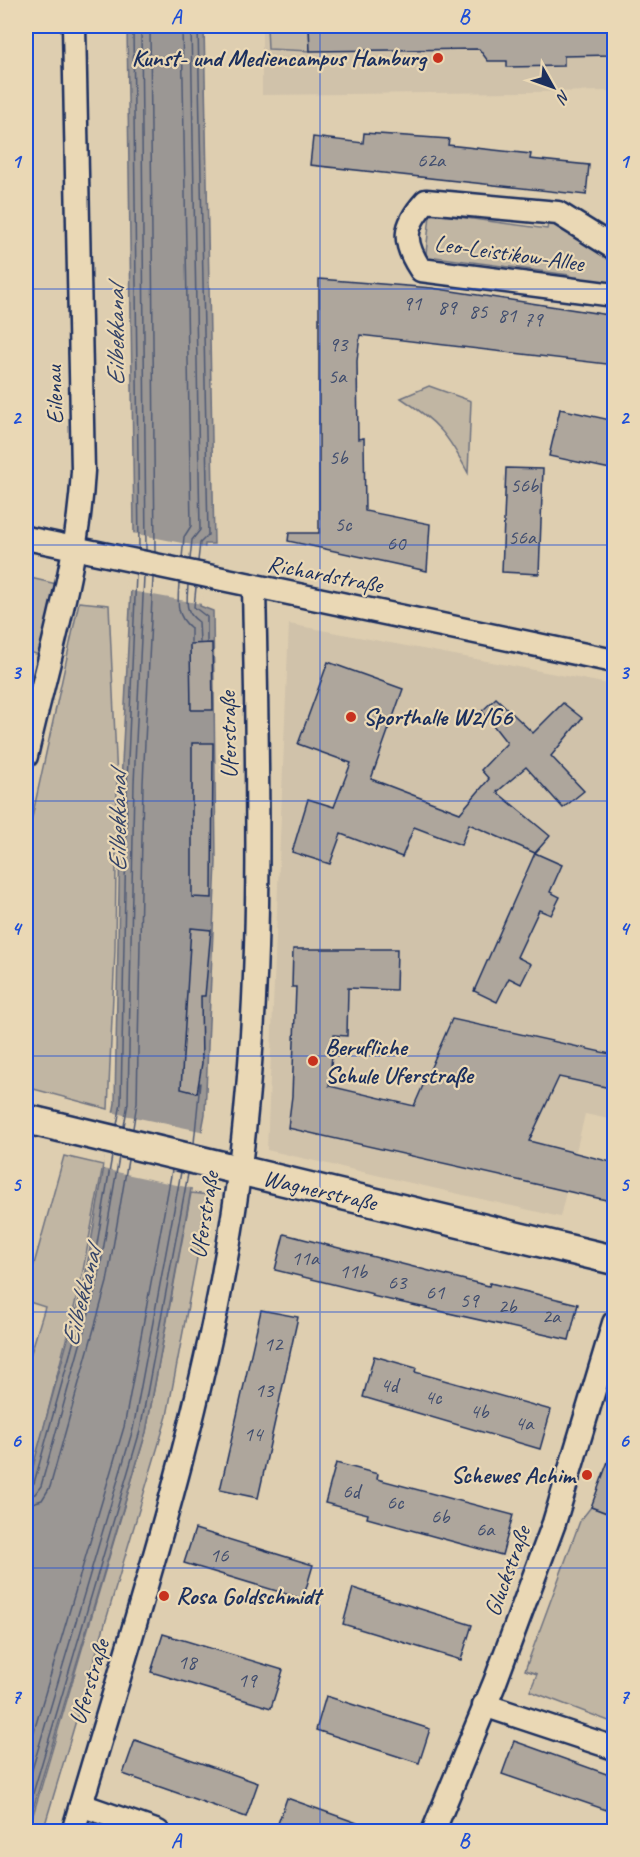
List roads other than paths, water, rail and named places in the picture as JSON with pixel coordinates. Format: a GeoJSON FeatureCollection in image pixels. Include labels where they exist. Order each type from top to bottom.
{"type":"FeatureCollection","features":[{"type":"Feature","properties":{"kind":"main road","name":"Wagnerstraße"},"geometry":{"type":"LineString","coordinates":[[26,1119],[239,1172],[615,1260]]}},
{"type":"Feature","properties":{"kind":"street","name":"Eilenau"},"geometry":{"type":"LineString","coordinates":[[26,756],[75,548],[83,471],[74,26]]}},
{"type":"Feature","properties":{"kind":"street","name":"Leo-Leistikow-Allee"},"geometry":{"type":"LineString","coordinates":[[615,248],[558,213],[426,201],[412,216],[407,236],[410,254],[421,270],[615,295]]}},
{"type":"Feature","properties":{"kind":"street","name":"Richardstraße"},"geometry":{"type":"LineString","coordinates":[[26,538],[615,661]]}},
{"type":"Feature","properties":{"kind":"street","name":"Uferstraße"},"geometry":{"type":"LineString","coordinates":[[73,1832],[192,1422],[222,1281],[239,1172],[254,1033],[258,912],[254,587]]}},
{"type":"Feature","properties":{"kind":"street","name":"Gluckstraße"},"geometry":{"type":"LineString","coordinates":[[432,1832],[554,1523],[615,1323]]}},
{"type":"Feature","properties":{"kind":"street"},"geometry":{"type":"LineString","coordinates":[[484,1705],[615,1748]]}},
{"type":"Feature","properties":{"kind":"street"},"geometry":{"type":"LineString","coordinates":[[81,1805],[158,1832]]}},
{"type":"Feature","properties":{"kind":"water","name":"Eilbekkanal"},"geometry":{"type":"Polygon","coordinates":[[[127,26],[204,26],[214,544],[205,544],[200,606],[213,611],[216,862],[205,1114],[146,1432],[26,1832],[26,1492],[85,1277],[115,1103],[121,783],[134,530],[127,26]]]}},
{"type":"Feature","properties":{"kind":"place","name":"Kunst- und Mediencampus Hamburg"},"geometry":{"type":"Point","coordinates":[438,58]}},
{"type":"Feature","properties":{"kind":"place","name":"Sporthalle W2/G6"},"geometry":{"type":"Point","coordinates":[351,717]}},
{"type":"Feature","properties":{"kind":"place","name":"Berufliche Schule Uferstraße"},"geometry":{"type":"Point","coordinates":[313,1061]}},
{"type":"Feature","properties":{"kind":"place","name":"Schewes Achim"},"geometry":{"type":"Point","coordinates":[587,1475]}},
{"type":"Feature","properties":{"kind":"place","name":"Rosa Goldschmidt"},"geometry":{"type":"Point","coordinates":[164,1596]}}]}
